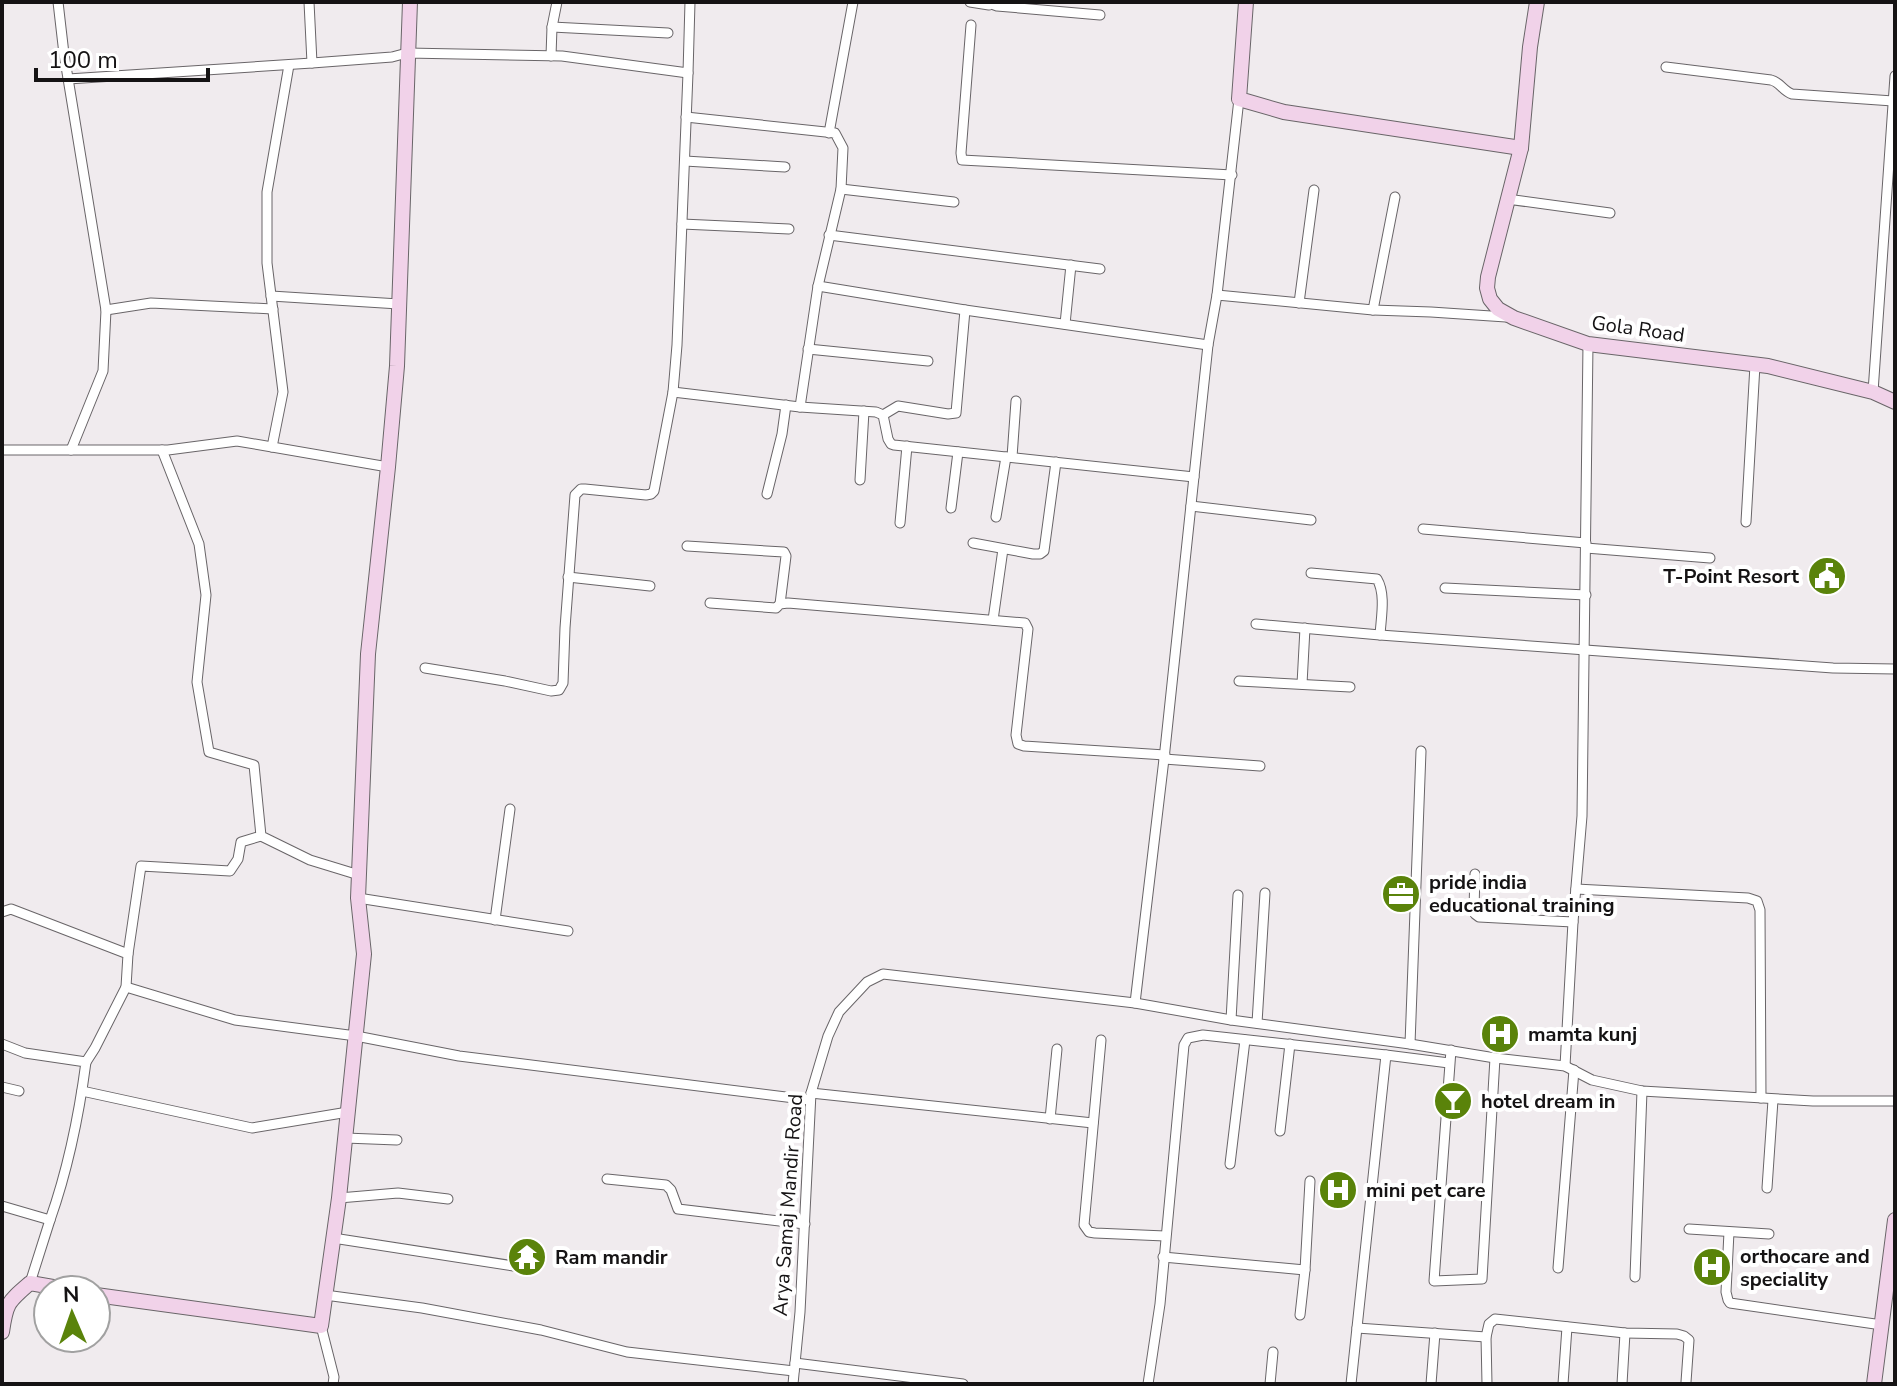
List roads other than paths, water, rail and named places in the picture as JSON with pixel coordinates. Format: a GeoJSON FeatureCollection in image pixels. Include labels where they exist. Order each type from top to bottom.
{"type":"FeatureCollection","features":[{"type":"Feature","properties":{"kind":"street"},"geometry":{"type":"LineString","coordinates":[[58,2],[106,310],[103,371],[71,450]]}},
{"type":"Feature","properties":{"kind":"street"},"geometry":{"type":"LineString","coordinates":[[309,2],[312,63]]}},
{"type":"Feature","properties":{"kind":"street"},"geometry":{"type":"LineString","coordinates":[[333,1384],[321,1326],[339,1198],[364,954],[358,898],[368,654],[397,366],[410,2]]}},
{"type":"Feature","properties":{"kind":"street"},"geometry":{"type":"LineString","coordinates":[[551,56],[557,2]]}},
{"type":"Feature","properties":{"kind":"street"},"geometry":{"type":"LineString","coordinates":[[425,668],[559,690],[563,683],[575,495],[581,489],[653,493],[673,392],[677,345],[690,2]]}},
{"type":"Feature","properties":{"kind":"street"},"geometry":{"type":"LineString","coordinates":[[829,133],[853,2]]}},
{"type":"Feature","properties":{"kind":"street"},"geometry":{"type":"LineString","coordinates":[[970,2],[1100,15]]}},
{"type":"Feature","properties":{"kind":"street"},"geometry":{"type":"LineString","coordinates":[[1246,2],[1232,175],[1208,345],[1135,1003],[1231,1020],[1570,1068],[1592,1080],[1642,1091],[1773,1100],[1895,1101]]}},
{"type":"Feature","properties":{"kind":"street","name":"Gola Road"},"geometry":{"type":"LineString","coordinates":[[1537,2],[1521,148],[1487,288],[1490,299],[1498,309],[1514,318],[1588,344],[1768,366],[1873,392],[1895,402]]}},
{"type":"Feature","properties":{"kind":"street"},"geometry":{"type":"LineString","coordinates":[[971,25],[962,160],[1232,175]]}},
{"type":"Feature","properties":{"kind":"street"},"geometry":{"type":"LineString","coordinates":[[552,27],[668,33]]}},
{"type":"Feature","properties":{"kind":"street"},"geometry":{"type":"LineString","coordinates":[[68,79],[289,65],[392,57],[407,53],[551,56],[688,73]]}},
{"type":"Feature","properties":{"kind":"street"},"geometry":{"type":"LineString","coordinates":[[272,447],[283,392],[267,263],[267,192],[289,65]]}},
{"type":"Feature","properties":{"kind":"street"},"geometry":{"type":"LineString","coordinates":[[1666,67],[1771,80],[1792,94],[1893,101]]}},
{"type":"Feature","properties":{"kind":"street"},"geometry":{"type":"LineString","coordinates":[[1873,392],[1895,76]]}},
{"type":"Feature","properties":{"kind":"street"},"geometry":{"type":"LineString","coordinates":[[1239,99],[1284,112],[1521,148]]}},
{"type":"Feature","properties":{"kind":"street"},"geometry":{"type":"LineString","coordinates":[[686,117],[835,133],[843,148],[841,189],[818,286],[800,407]]}},
{"type":"Feature","properties":{"kind":"street"},"geometry":{"type":"LineString","coordinates":[[685,161],[785,167]]}},
{"type":"Feature","properties":{"kind":"street"},"geometry":{"type":"LineString","coordinates":[[841,189],[954,202]]}},
{"type":"Feature","properties":{"kind":"street"},"geometry":{"type":"LineString","coordinates":[[1299,303],[1314,190]]}},
{"type":"Feature","properties":{"kind":"street"},"geometry":{"type":"LineString","coordinates":[[1373,310],[1395,197]]}},
{"type":"Feature","properties":{"kind":"street"},"geometry":{"type":"LineString","coordinates":[[1507,199],[1610,213]]}},
{"type":"Feature","properties":{"kind":"street"},"geometry":{"type":"LineString","coordinates":[[682,224],[789,229]]}},
{"type":"Feature","properties":{"kind":"street"},"geometry":{"type":"LineString","coordinates":[[829,235],[1100,269]]}},
{"type":"Feature","properties":{"kind":"street"},"geometry":{"type":"LineString","coordinates":[[1065,324],[1071,265]]}},
{"type":"Feature","properties":{"kind":"street"},"geometry":{"type":"LineString","coordinates":[[818,286],[1208,345]]}},
{"type":"Feature","properties":{"kind":"street"},"geometry":{"type":"LineString","coordinates":[[1217,295],[1373,310],[1514,318]]}},
{"type":"Feature","properties":{"kind":"street"},"geometry":{"type":"LineString","coordinates":[[271,296],[399,304]]}},
{"type":"Feature","properties":{"kind":"street"},"geometry":{"type":"LineString","coordinates":[[106,310],[151,303],[273,309]]}},
{"type":"Feature","properties":{"kind":"street"},"geometry":{"type":"LineString","coordinates":[[883,415],[901,406],[956,413],[965,310]]}},
{"type":"Feature","properties":{"kind":"street"},"geometry":{"type":"LineString","coordinates":[[1558,1268],[1570,1068],[1573,922],[1582,816],[1588,344]]}},
{"type":"Feature","properties":{"kind":"street"},"geometry":{"type":"LineString","coordinates":[[808,349],[928,361]]}},
{"type":"Feature","properties":{"kind":"street"},"geometry":{"type":"LineString","coordinates":[[1746,522],[1755,365]]}},
{"type":"Feature","properties":{"kind":"street"},"geometry":{"type":"LineString","coordinates":[[673,392],[883,415]]}},
{"type":"Feature","properties":{"kind":"street"},"geometry":{"type":"LineString","coordinates":[[996,517],[1009,457],[1016,401]]}},
{"type":"Feature","properties":{"kind":"street"},"geometry":{"type":"LineString","coordinates":[[767,494],[786,405]]}},
{"type":"Feature","properties":{"kind":"street"},"geometry":{"type":"LineString","coordinates":[[860,480],[864,411]]}},
{"type":"Feature","properties":{"kind":"street"},"geometry":{"type":"LineString","coordinates":[[883,415],[889,442],[894,445],[1194,477]]}},
{"type":"Feature","properties":{"kind":"street"},"geometry":{"type":"LineString","coordinates":[[2,450],[162,450],[237,441],[388,467]]}},
{"type":"Feature","properties":{"kind":"street"},"geometry":{"type":"LineString","coordinates":[[900,523],[907,446]]}},
{"type":"Feature","properties":{"kind":"street"},"geometry":{"type":"LineString","coordinates":[[162,450],[199,544],[206,595],[197,682],[209,752],[254,765],[261,836]]}},
{"type":"Feature","properties":{"kind":"street"},"geometry":{"type":"LineString","coordinates":[[951,508],[958,452]]}},
{"type":"Feature","properties":{"kind":"street"},"geometry":{"type":"LineString","coordinates":[[973,543],[1037,554],[1045,550],[1056,462]]}},
{"type":"Feature","properties":{"kind":"street"},"geometry":{"type":"LineString","coordinates":[[1191,506],[1311,520]]}},
{"type":"Feature","properties":{"kind":"street"},"geometry":{"type":"LineString","coordinates":[[1423,529],[1710,558]]}},
{"type":"Feature","properties":{"kind":"street"},"geometry":{"type":"LineString","coordinates":[[687,546],[784,552],[780,604]]}},
{"type":"Feature","properties":{"kind":"street"},"geometry":{"type":"LineString","coordinates":[[993,620],[1003,549]]}},
{"type":"Feature","properties":{"kind":"street"},"geometry":{"type":"LineString","coordinates":[[1311,573],[1380,581],[1380,635]]}},
{"type":"Feature","properties":{"kind":"street"},"geometry":{"type":"LineString","coordinates":[[568,577],[650,586]]}},
{"type":"Feature","properties":{"kind":"street"},"geometry":{"type":"LineString","coordinates":[[1445,588],[1586,595]]}},
{"type":"Feature","properties":{"kind":"street"},"geometry":{"type":"LineString","coordinates":[[710,603],[776,608],[788,603],[1025,623],[1028,627],[1016,735],[1018,744],[1260,766]]}},
{"type":"Feature","properties":{"kind":"street"},"geometry":{"type":"LineString","coordinates":[[1256,624],[1833,668],[1895,669]]}},
{"type":"Feature","properties":{"kind":"street"},"geometry":{"type":"LineString","coordinates":[[1302,684],[1305,628]]}},
{"type":"Feature","properties":{"kind":"street"},"geometry":{"type":"LineString","coordinates":[[1239,681],[1350,687]]}},
{"type":"Feature","properties":{"kind":"street"},"geometry":{"type":"LineString","coordinates":[[1410,1044],[1421,751]]}},
{"type":"Feature","properties":{"kind":"street"},"geometry":{"type":"LineString","coordinates":[[495,920],[510,809]]}},
{"type":"Feature","properties":{"kind":"street"},"geometry":{"type":"LineString","coordinates":[[2,1332],[4,1308],[30,1283],[63,1184],[86,1062],[126,987],[141,866],[230,871],[238,859],[241,842],[261,836],[310,860],[359,875]]}},
{"type":"Feature","properties":{"kind":"street"},"geometry":{"type":"LineString","coordinates":[[1475,874],[1474,909],[1479,917],[1573,922]]}},
{"type":"Feature","properties":{"kind":"street"},"geometry":{"type":"LineString","coordinates":[[1576,889],[1757,901],[1760,910],[1761,1098]]}},
{"type":"Feature","properties":{"kind":"street"},"geometry":{"type":"LineString","coordinates":[[1257,1023],[1265,893]]}},
{"type":"Feature","properties":{"kind":"street"},"geometry":{"type":"LineString","coordinates":[[1231,1020],[1238,895]]}},
{"type":"Feature","properties":{"kind":"street"},"geometry":{"type":"LineString","coordinates":[[358,898],[568,931]]}},
{"type":"Feature","properties":{"kind":"street"},"geometry":{"type":"LineString","coordinates":[[2,912],[11,909],[128,954]]}},
{"type":"Feature","properties":{"kind":"street","name":"Arya Samaj Mandir Road"},"geometry":{"type":"LineString","coordinates":[[793,1384],[811,1096],[828,1036],[839,1012],[867,982],[883,974],[1135,1003]]}},
{"type":"Feature","properties":{"kind":"street"},"geometry":{"type":"LineString","coordinates":[[126,987],[235,1020],[356,1036],[459,1056],[811,1096],[1093,1123]]}},
{"type":"Feature","properties":{"kind":"street"},"geometry":{"type":"LineString","coordinates":[[1148,1384],[1156,1334],[1186,1041],[1191,1036],[1203,1035],[1449,1063]]}},
{"type":"Feature","properties":{"kind":"street"},"geometry":{"type":"LineString","coordinates":[[1101,1040],[1084,1219],[1086,1229],[1095,1233],[1165,1236]]}},
{"type":"Feature","properties":{"kind":"street"},"geometry":{"type":"LineString","coordinates":[[1230,1164],[1245,1040]]}},
{"type":"Feature","properties":{"kind":"street"},"geometry":{"type":"LineString","coordinates":[[2,1044],[25,1053],[86,1062]]}},
{"type":"Feature","properties":{"kind":"street"},"geometry":{"type":"LineString","coordinates":[[1280,1131],[1290,1044]]}},
{"type":"Feature","properties":{"kind":"street"},"geometry":{"type":"LineString","coordinates":[[1050,1119],[1057,1049]]}},
{"type":"Feature","properties":{"kind":"street"},"geometry":{"type":"LineString","coordinates":[[1451,1050],[1434,1281],[1482,1279],[1495,1058]]}},
{"type":"Feature","properties":{"kind":"street"},"geometry":{"type":"LineString","coordinates":[[1351,1384],[1386,1055]]}},
{"type":"Feature","properties":{"kind":"street"},"geometry":{"type":"LineString","coordinates":[[2,1087],[19,1091]]}},
{"type":"Feature","properties":{"kind":"street"},"geometry":{"type":"LineString","coordinates":[[82,1091],[252,1128],[348,1112]]}},
{"type":"Feature","properties":{"kind":"street"},"geometry":{"type":"LineString","coordinates":[[1635,1277],[1642,1091]]}},
{"type":"Feature","properties":{"kind":"street"},"geometry":{"type":"LineString","coordinates":[[1767,1188],[1773,1100]]}},
{"type":"Feature","properties":{"kind":"street"},"geometry":{"type":"LineString","coordinates":[[345,1138],[397,1140]]}},
{"type":"Feature","properties":{"kind":"street"},"geometry":{"type":"LineString","coordinates":[[607,1179],[666,1185],[671,1190],[676,1207],[681,1210],[805,1224]]}},
{"type":"Feature","properties":{"kind":"street"},"geometry":{"type":"LineString","coordinates":[[1300,1315],[1310,1181]]}},
{"type":"Feature","properties":{"kind":"street"},"geometry":{"type":"LineString","coordinates":[[339,1198],[398,1193],[448,1199]]}},
{"type":"Feature","properties":{"kind":"street"},"geometry":{"type":"LineString","coordinates":[[2,1206],[50,1220]]}},
{"type":"Feature","properties":{"kind":"street"},"geometry":{"type":"LineString","coordinates":[[1874,1384],[1890,1289],[1895,1220]]}},
{"type":"Feature","properties":{"kind":"street"},"geometry":{"type":"LineString","coordinates":[[1689,1229],[1769,1234]]}},
{"type":"Feature","properties":{"kind":"street"},"geometry":{"type":"LineString","coordinates":[[1729,1232],[1726,1292],[1730,1303],[1882,1325]]}},
{"type":"Feature","properties":{"kind":"street"},"geometry":{"type":"LineString","coordinates":[[333,1238],[533,1269]]}},
{"type":"Feature","properties":{"kind":"street"},"geometry":{"type":"LineString","coordinates":[[1163,1257],[1305,1270]]}},
{"type":"Feature","properties":{"kind":"street"},"geometry":{"type":"LineString","coordinates":[[325,1295],[422,1308],[541,1330],[627,1352],[963,1384]]}},
{"type":"Feature","properties":{"kind":"street"},"geometry":{"type":"LineString","coordinates":[[112,1297],[321,1326]]}},
{"type":"Feature","properties":{"kind":"street"},"geometry":{"type":"LineString","coordinates":[[1487,1384],[1486,1337],[1489,1324],[1495,1319],[1684,1336],[1689,1340],[1686,1382]]}},
{"type":"Feature","properties":{"kind":"street"},"geometry":{"type":"LineString","coordinates":[[1563,1384],[1567,1327]]}},
{"type":"Feature","properties":{"kind":"street"},"geometry":{"type":"LineString","coordinates":[[1357,1328],[1486,1337]]}},
{"type":"Feature","properties":{"kind":"street"},"geometry":{"type":"LineString","coordinates":[[1431,1384],[1435,1333]]}},
{"type":"Feature","properties":{"kind":"street"},"geometry":{"type":"LineString","coordinates":[[1622,1384],[1625,1333]]}},
{"type":"Feature","properties":{"kind":"street"},"geometry":{"type":"LineString","coordinates":[[1270,1384],[1273,1352]]}},
{"type":"Feature","properties":{"kind":"place","name":"T-Point Resort"},"geometry":{"type":"Point","coordinates":[1827,576]}},
{"type":"Feature","properties":{"kind":"place","name":"pride india educational training"},"geometry":{"type":"Point","coordinates":[1401,894]}},
{"type":"Feature","properties":{"kind":"place","name":"mamta kunj"},"geometry":{"type":"Point","coordinates":[1500,1034]}},
{"type":"Feature","properties":{"kind":"place","name":"hotel dream in"},"geometry":{"type":"Point","coordinates":[1453,1101]}},
{"type":"Feature","properties":{"kind":"place","name":"mini pet care"},"geometry":{"type":"Point","coordinates":[1338,1190]}},
{"type":"Feature","properties":{"kind":"place","name":"Ram mandir"},"geometry":{"type":"Point","coordinates":[527,1257]}},
{"type":"Feature","properties":{"kind":"place","name":"orthocare and speciality"},"geometry":{"type":"Point","coordinates":[1712,1267]}}]}
